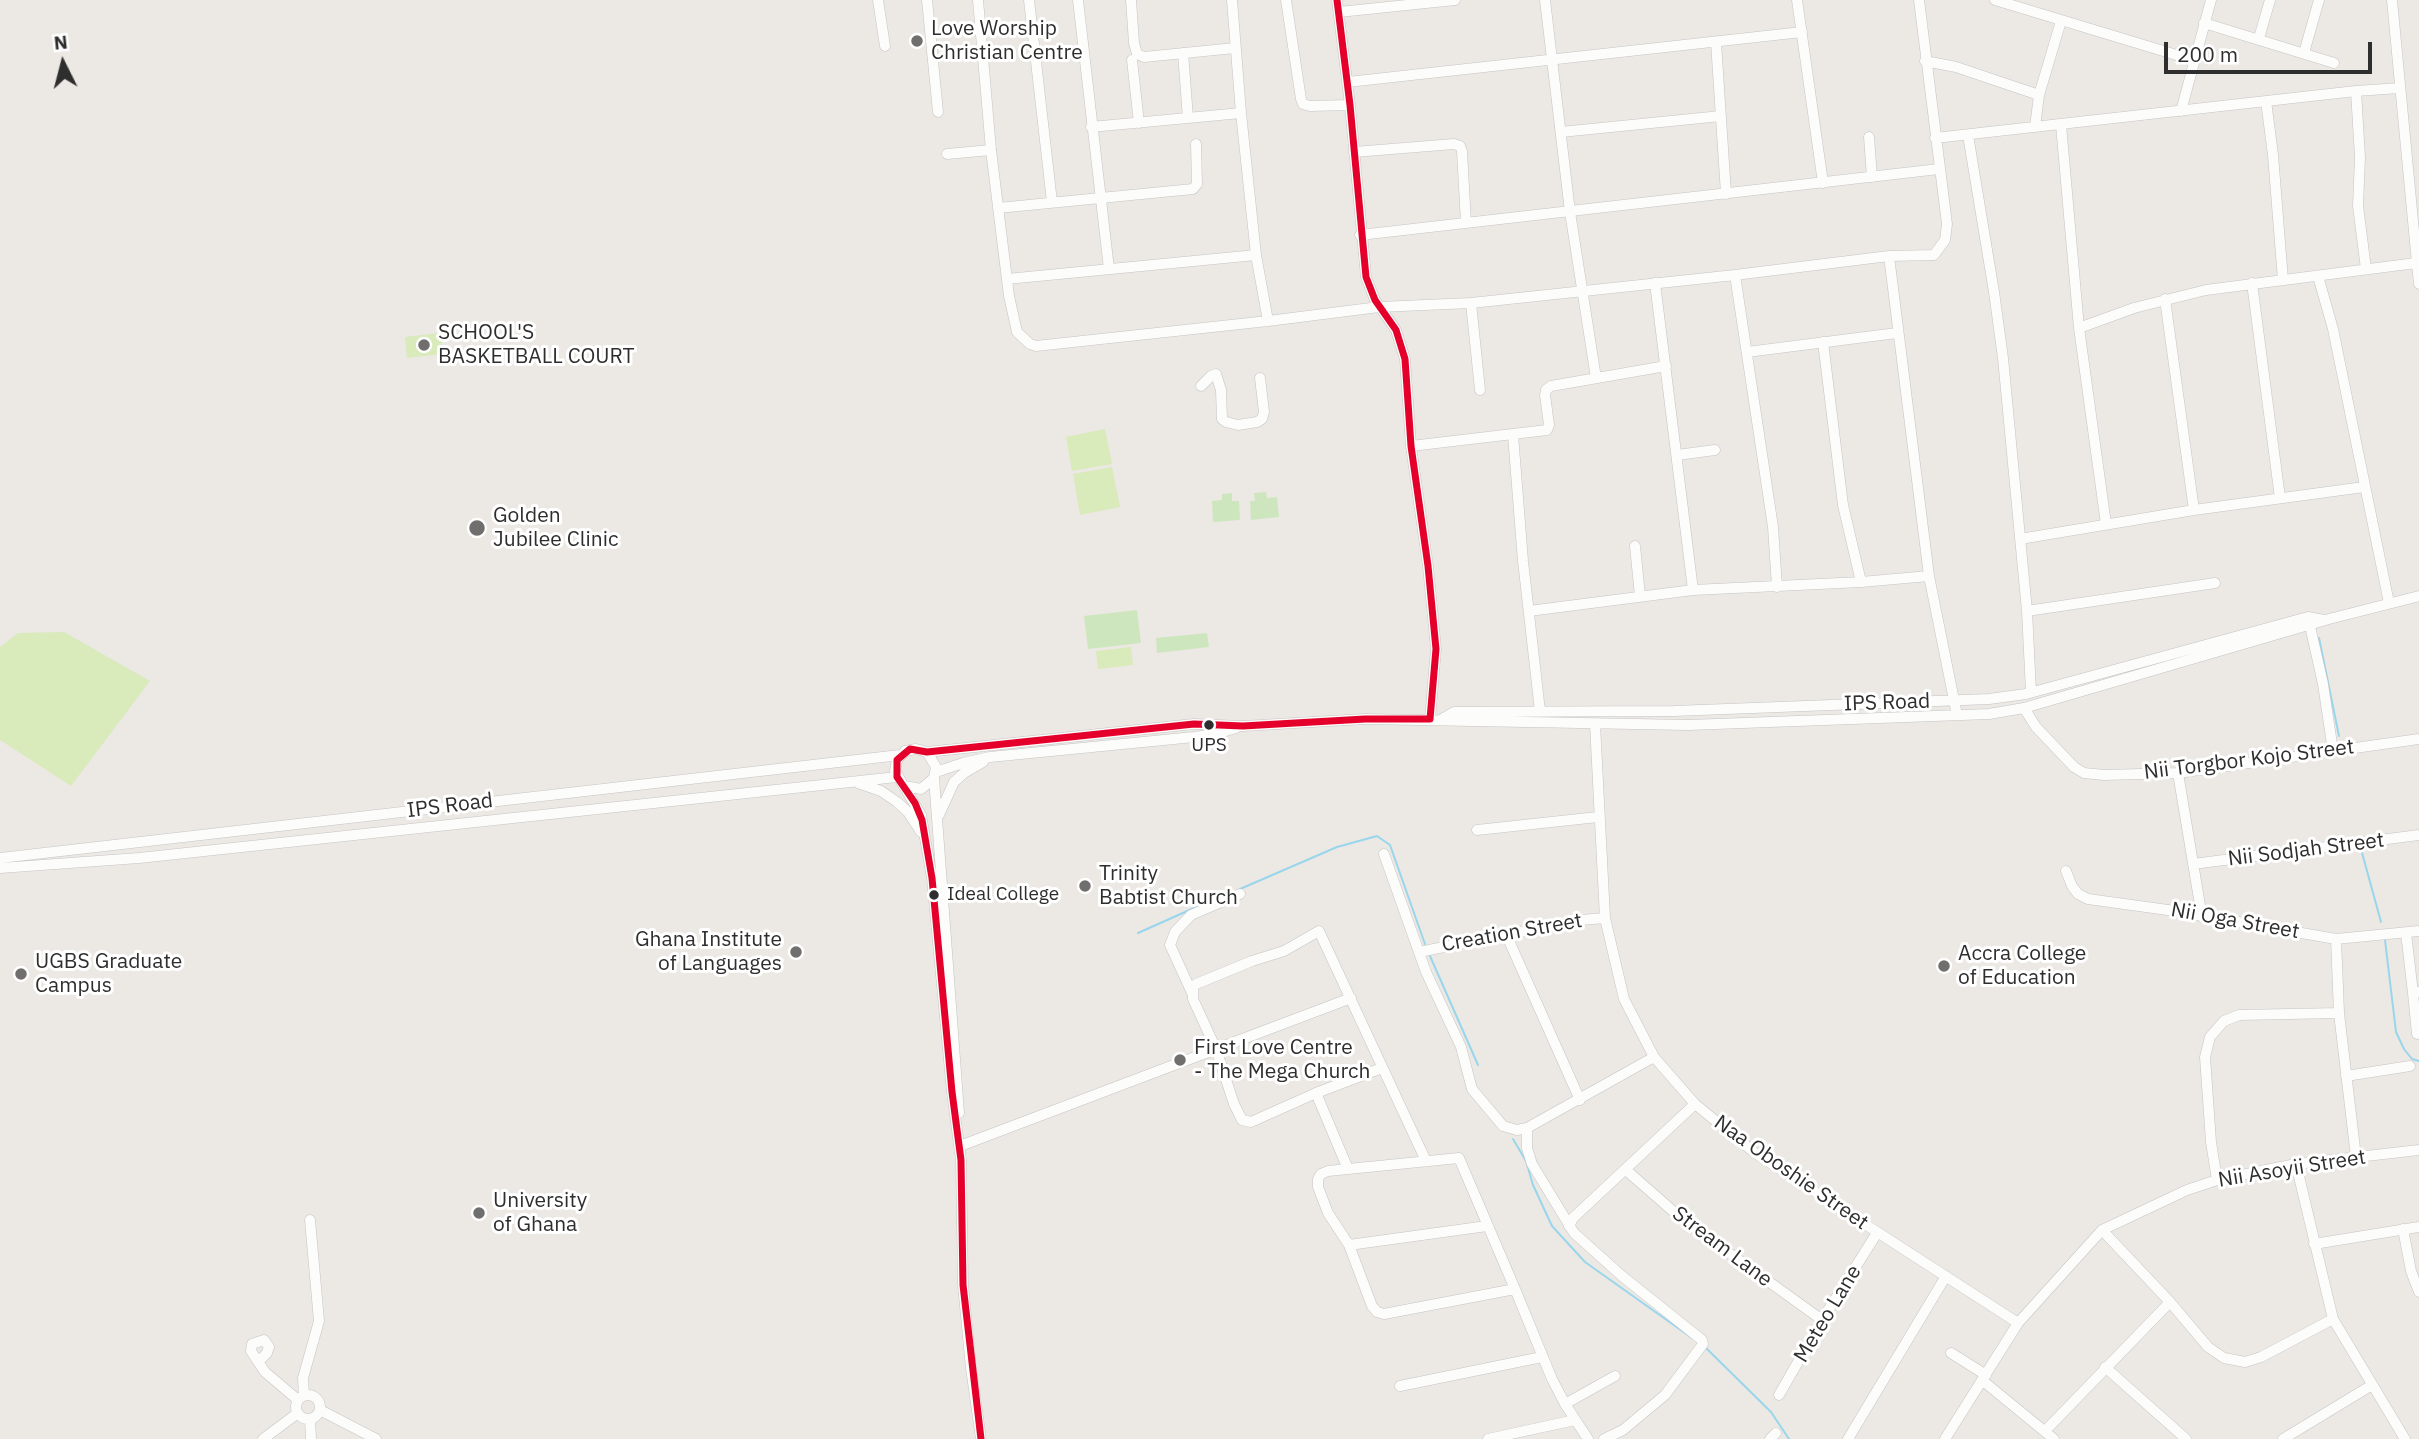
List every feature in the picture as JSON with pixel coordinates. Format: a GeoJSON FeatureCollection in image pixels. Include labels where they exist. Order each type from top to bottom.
{"type":"FeatureCollection","features":[{"type":"Feature","properties":{"kind":"street"},"geometry":{"type":"LineString","coordinates":[[878,0],[886,46]]}},
{"type":"Feature","properties":{"kind":"street"},"geometry":{"type":"LineString","coordinates":[[927,0],[938,112]]}},
{"type":"Feature","properties":{"kind":"street"},"geometry":{"type":"LineString","coordinates":[[978,0],[991,150],[1007,279],[1017,332],[1036,346],[1380,307],[1471,303],[1889,256],[1934,255],[1941,247],[1947,224],[1919,0]]}},
{"type":"Feature","properties":{"kind":"street"},"geometry":{"type":"LineString","coordinates":[[1029,0],[1052,202]]}},
{"type":"Feature","properties":{"kind":"street"},"geometry":{"type":"LineString","coordinates":[[1078,0],[1109,269]]}},
{"type":"Feature","properties":{"kind":"street"},"geometry":{"type":"LineString","coordinates":[[1131,0],[1134,43],[1138,54],[1144,57],[1235,48]]}},
{"type":"Feature","properties":{"kind":"street"},"geometry":{"type":"LineString","coordinates":[[1232,0],[1256,255],[1268,321]]}},
{"type":"Feature","properties":{"kind":"street"},"geometry":{"type":"LineString","coordinates":[[1286,0],[1303,104],[1350,104]]}},
{"type":"Feature","properties":{"kind":"street"},"geometry":{"type":"LineString","coordinates":[[1337,0],[1348,82],[1360,235],[1366,277],[1370,291],[1396,330],[1405,359],[1411,446],[1428,566],[1436,649],[1435,720]]}},
{"type":"Feature","properties":{"kind":"street"},"geometry":{"type":"LineString","coordinates":[[1339,12],[1390,4],[1455,0]]}},
{"type":"Feature","properties":{"kind":"street"},"geometry":{"type":"LineString","coordinates":[[1545,0],[1570,212],[1596,378]]}},
{"type":"Feature","properties":{"kind":"street"},"geometry":{"type":"LineString","coordinates":[[1797,0],[1823,183]]}},
{"type":"Feature","properties":{"kind":"street"},"geometry":{"type":"LineString","coordinates":[[1996,0],[2193,60]]}},
{"type":"Feature","properties":{"kind":"street"},"geometry":{"type":"LineString","coordinates":[[2181,111],[2211,0]]}},
{"type":"Feature","properties":{"kind":"street"},"geometry":{"type":"LineString","coordinates":[[2259,38],[2270,0]]}},
{"type":"Feature","properties":{"kind":"street"},"geometry":{"type":"LineString","coordinates":[[2304,53],[2319,0]]}},
{"type":"Feature","properties":{"kind":"street"},"geometry":{"type":"LineString","coordinates":[[2392,0],[2419,284]]}},
{"type":"Feature","properties":{"kind":"street"},"geometry":{"type":"LineString","coordinates":[[2035,127],[2039,95],[2062,21]]}},
{"type":"Feature","properties":{"kind":"street"},"geometry":{"type":"LineString","coordinates":[[2204,23],[2334,63]]}},
{"type":"Feature","properties":{"kind":"street"},"geometry":{"type":"LineString","coordinates":[[1348,82],[1802,32]]}},
{"type":"Feature","properties":{"kind":"street"},"geometry":{"type":"LineString","coordinates":[[1716,42],[1726,194]]}},
{"type":"Feature","properties":{"kind":"street"},"geometry":{"type":"LineString","coordinates":[[1183,53],[1188,118]]}},
{"type":"Feature","properties":{"kind":"street"},"geometry":{"type":"LineString","coordinates":[[1132,60],[1139,123]]}},
{"type":"Feature","properties":{"kind":"street"},"geometry":{"type":"LineString","coordinates":[[1925,61],[1956,66],[2039,95]]}},
{"type":"Feature","properties":{"kind":"street"},"geometry":{"type":"LineString","coordinates":[[1935,138],[2400,88]]}},
{"type":"Feature","properties":{"kind":"street"},"geometry":{"type":"LineString","coordinates":[[2356,91],[2360,157],[2358,206],[2366,269]]}},
{"type":"Feature","properties":{"kind":"street"},"geometry":{"type":"LineString","coordinates":[[2266,101],[2283,280]]}},
{"type":"Feature","properties":{"kind":"street"},"geometry":{"type":"LineString","coordinates":[[1091,127],[1241,113]]}},
{"type":"Feature","properties":{"kind":"street"},"geometry":{"type":"LineString","coordinates":[[1560,132],[1721,116]]}},
{"type":"Feature","properties":{"kind":"street"},"geometry":{"type":"LineString","coordinates":[[2061,125],[2079,328],[2106,524]]}},
{"type":"Feature","properties":{"kind":"street"},"geometry":{"type":"LineString","coordinates":[[1968,135],[2003,358],[2027,611],[2031,692]]}},
{"type":"Feature","properties":{"kind":"street"},"geometry":{"type":"LineString","coordinates":[[1869,137],[1872,177]]}},
{"type":"Feature","properties":{"kind":"street"},"geometry":{"type":"LineString","coordinates":[[998,208],[1193,189],[1197,184],[1196,144]]}},
{"type":"Feature","properties":{"kind":"street"},"geometry":{"type":"LineString","coordinates":[[1354,152],[1454,144],[1460,146],[1466,223]]}},
{"type":"Feature","properties":{"kind":"street"},"geometry":{"type":"LineString","coordinates":[[947,154],[991,150]]}},
{"type":"Feature","properties":{"kind":"street"},"geometry":{"type":"LineString","coordinates":[[1360,235],[1939,169]]}},
{"type":"Feature","properties":{"kind":"street"},"geometry":{"type":"LineString","coordinates":[[1007,279],[1256,255]]}},
{"type":"Feature","properties":{"kind":"street"},"geometry":{"type":"LineString","coordinates":[[1889,256],[1929,576],[1957,715]]}},
{"type":"Feature","properties":{"kind":"street"},"geometry":{"type":"LineString","coordinates":[[2079,328],[2165,299],[2252,283],[2416,263]]}},
{"type":"Feature","properties":{"kind":"street"},"geometry":{"type":"LineString","coordinates":[[1735,275],[1773,527],[1777,587]]}},
{"type":"Feature","properties":{"kind":"street"},"geometry":{"type":"LineString","coordinates":[[2318,276],[2333,329],[2389,603]]}},
{"type":"Feature","properties":{"kind":"street"},"geometry":{"type":"LineString","coordinates":[[1655,283],[1693,590]]}},
{"type":"Feature","properties":{"kind":"street"},"geometry":{"type":"LineString","coordinates":[[2252,283],[2280,498]]}},
{"type":"Feature","properties":{"kind":"street"},"geometry":{"type":"LineString","coordinates":[[2165,299],[2194,510]]}},
{"type":"Feature","properties":{"kind":"street"},"geometry":{"type":"LineString","coordinates":[[1471,303],[1480,390]]}},
{"type":"Feature","properties":{"kind":"street"},"geometry":{"type":"LineString","coordinates":[[1747,352],[1897,333]]}},
{"type":"Feature","properties":{"kind":"street"},"geometry":{"type":"LineString","coordinates":[[1823,342],[1843,505],[1861,582]]}},
{"type":"Feature","properties":{"kind":"street"},"geometry":{"type":"LineString","coordinates":[[1411,446],[1547,430],[1549,425],[1545,395],[1551,386],[1666,366]]}},
{"type":"Feature","properties":{"kind":"street"},"geometry":{"type":"LineString","coordinates":[[1201,386],[1212,375],[1218,376],[1222,419],[1238,425],[1262,419],[1264,412],[1260,378]]}},
{"type":"Feature","properties":{"kind":"street"},"geometry":{"type":"LineString","coordinates":[[1513,435],[1540,711]]}},
{"type":"Feature","properties":{"kind":"street"},"geometry":{"type":"LineString","coordinates":[[1677,455],[1715,450]]}},
{"type":"Feature","properties":{"kind":"street"},"geometry":{"type":"LineString","coordinates":[[2020,539],[2194,510],[2364,487]]}},
{"type":"Feature","properties":{"kind":"street"},"geometry":{"type":"LineString","coordinates":[[1635,546],[1640,596]]}},
{"type":"Feature","properties":{"kind":"street"},"geometry":{"type":"LineString","coordinates":[[1529,611],[1693,590],[1929,576]]}},
{"type":"Feature","properties":{"kind":"street"},"geometry":{"type":"LineString","coordinates":[[2027,611],[2216,583]]}},
{"type":"Feature","properties":{"kind":"street","name":"IPS Road"},"geometry":{"type":"LineString","coordinates":[[928,752],[1194,724],[1243,726],[1354,719],[1688,725],[1989,714],[2024,708],[2419,596]]}},
{"type":"Feature","properties":{"kind":"street","name":"IPS Road"},"geometry":{"type":"LineString","coordinates":[[1435,720],[1454,712],[1694,710],[1989,699],[2031,692],[2308,617],[2325,621]]}},
{"type":"Feature","properties":{"kind":"street"},"geometry":{"type":"LineString","coordinates":[[2310,625],[2323,684],[2333,751]]}},
{"type":"Feature","properties":{"kind":"street","name":"Nii Torgbor Kojo Street"},"geometry":{"type":"LineString","coordinates":[[2024,708],[2036,727],[2074,767],[2084,773],[2104,775],[2178,773],[2419,739]]}},
{"type":"Feature","properties":{"kind":"street","name":"Naa Oboshie Street"},"geometry":{"type":"LineString","coordinates":[[1595,724],[1605,918],[1624,999],[1654,1057],[1695,1104],[1755,1153],[2018,1323]]}},
{"type":"Feature","properties":{"kind":"street","name":"IPS Road"},"geometry":{"type":"LineString","coordinates":[[935,775],[963,763],[990,757],[1205,736],[1243,726]]}},
{"type":"Feature","properties":{"kind":"street"},"geometry":{"type":"LineString","coordinates":[[957,1128],[960,1103],[934,761],[928,752],[916,748],[900,755],[895,765],[897,777],[918,809],[926,838],[957,1128],[960,1146],[963,1285],[981,1439]]}},
{"type":"Feature","properties":{"kind":"street","name":"IPS Road"},"geometry":{"type":"LineString","coordinates":[[0,858],[900,755]]}},
{"type":"Feature","properties":{"kind":"street"},"geometry":{"type":"LineString","coordinates":[[937,819],[950,787],[957,778],[990,757]]}},
{"type":"Feature","properties":{"kind":"street"},"geometry":{"type":"LineString","coordinates":[[2178,773],[2202,917]]}},
{"type":"Feature","properties":{"kind":"street"},"geometry":{"type":"LineString","coordinates":[[904,786],[921,789],[935,775]]}},
{"type":"Feature","properties":{"kind":"street"},"geometry":{"type":"LineString","coordinates":[[0,868],[153,856],[897,777]]}},
{"type":"Feature","properties":{"kind":"street"},"geometry":{"type":"LineString","coordinates":[[854,781],[876,788],[898,802],[926,838]]}},
{"type":"Feature","properties":{"kind":"street"},"geometry":{"type":"LineString","coordinates":[[1477,830],[1598,817]]}},
{"type":"Feature","properties":{"kind":"street","name":"Nii Sodjah Street"},"geometry":{"type":"LineString","coordinates":[[2193,864],[2419,835]]}},
{"type":"Feature","properties":{"kind":"street"},"geometry":{"type":"LineString","coordinates":[[1384,854],[1426,972],[1461,1046],[1472,1089],[1503,1126],[1517,1130],[1527,1128],[1654,1057]]}},
{"type":"Feature","properties":{"kind":"street","name":"Nii Oga Street"},"geometry":{"type":"LineString","coordinates":[[2066,871],[2078,894],[2088,899],[2336,939],[2419,930]]}},
{"type":"Feature","properties":{"kind":"street"},"geometry":{"type":"LineString","coordinates":[[1240,894],[1191,915],[1175,932],[1170,945],[1216,1049],[1242,1120],[1251,1122],[1382,1068]]}},
{"type":"Feature","properties":{"kind":"street","name":"Creation Street"},"geometry":{"type":"LineString","coordinates":[[1419,952],[1581,920],[1605,918]]}},
{"type":"Feature","properties":{"kind":"street"},"geometry":{"type":"LineString","coordinates":[[1192,993],[1196,984],[1283,951],[1319,932],[1426,1161]]}},
{"type":"Feature","properties":{"kind":"street"},"geometry":{"type":"LineString","coordinates":[[2406,933],[2416,992],[2417,1034]]}},
{"type":"Feature","properties":{"kind":"street"},"geometry":{"type":"LineString","coordinates":[[1506,934],[1580,1100]]}},
{"type":"Feature","properties":{"kind":"street"},"geometry":{"type":"LineString","coordinates":[[2336,939],[2339,1013],[2356,1157]]}},
{"type":"Feature","properties":{"kind":"street"},"geometry":{"type":"LineString","coordinates":[[960,1146],[1351,998]]}},
{"type":"Feature","properties":{"kind":"street"},"geometry":{"type":"LineString","coordinates":[[2217,1180],[2211,1142],[2205,1057],[2210,1037],[2224,1021],[2239,1015],[2339,1013]]}},
{"type":"Feature","properties":{"kind":"street"},"geometry":{"type":"LineString","coordinates":[[2346,1076],[2410,1066]]}},
{"type":"Feature","properties":{"kind":"street"},"geometry":{"type":"LineString","coordinates":[[1316,1093],[1348,1169]]}},
{"type":"Feature","properties":{"kind":"street"},"geometry":{"type":"LineString","coordinates":[[1569,1226],[1573,1218],[1695,1104]]}},
{"type":"Feature","properties":{"kind":"street"},"geometry":{"type":"LineString","coordinates":[[1527,1128],[1527,1148],[1532,1164],[1574,1233],[1622,1276],[1702,1340],[1700,1347],[1665,1395],[1625,1435],[1604,1439]]}},
{"type":"Feature","properties":{"kind":"street","name":"Nii Asoyii Street"},"geometry":{"type":"LineString","coordinates":[[1945,1439],[2018,1323],[2102,1230],[2188,1190],[2217,1180],[2296,1164],[2419,1150]]}},
{"type":"Feature","properties":{"kind":"street"},"geometry":{"type":"LineString","coordinates":[[1515,1289],[1384,1314],[1377,1312],[1372,1306],[1349,1245],[1328,1213],[1318,1179],[1328,1171],[1459,1158],[1515,1289],[1542,1357],[1565,1404],[1588,1439]]}},
{"type":"Feature","properties":{"kind":"street"},"geometry":{"type":"LineString","coordinates":[[2296,1164],[2333,1319],[2405,1439]]}},
{"type":"Feature","properties":{"kind":"street","name":"Stream Lane"},"geometry":{"type":"LineString","coordinates":[[1626,1170],[1682,1219],[1822,1320]]}},
{"type":"Feature","properties":{"kind":"street"},"geometry":{"type":"LineString","coordinates":[[301,1398],[310,1395],[317,1398],[320,1410],[316,1416],[303,1418],[296,1406],[301,1398],[303,1378],[319,1321],[310,1220]]}},
{"type":"Feature","properties":{"kind":"street"},"geometry":{"type":"LineString","coordinates":[[1349,1245],[1487,1226]]}},
{"type":"Feature","properties":{"kind":"street"},"geometry":{"type":"LineString","coordinates":[[2314,1244],[2419,1227]]}},
{"type":"Feature","properties":{"kind":"street"},"geometry":{"type":"LineString","coordinates":[[2403,1229],[2411,1271],[2419,1292]]}},
{"type":"Feature","properties":{"kind":"street"},"geometry":{"type":"LineString","coordinates":[[2102,1230],[2208,1347],[2224,1358],[2245,1362],[2261,1357],[2333,1319]]}},
{"type":"Feature","properties":{"kind":"street","name":"Meteo Lane"},"geometry":{"type":"LineString","coordinates":[[1779,1395],[1877,1233]]}},
{"type":"Feature","properties":{"kind":"street"},"geometry":{"type":"LineString","coordinates":[[1848,1439],[1946,1276]]}},
{"type":"Feature","properties":{"kind":"street"},"geometry":{"type":"LineString","coordinates":[[2045,1431],[2170,1302]]}},
{"type":"Feature","properties":{"kind":"street"},"geometry":{"type":"LineString","coordinates":[[1951,1353],[2054,1439]]}},
{"type":"Feature","properties":{"kind":"street"},"geometry":{"type":"LineString","coordinates":[[1400,1387],[1542,1357]]}},
{"type":"Feature","properties":{"kind":"street"},"geometry":{"type":"LineString","coordinates":[[258,1362],[265,1372],[301,1398]]}},
{"type":"Feature","properties":{"kind":"street"},"geometry":{"type":"LineString","coordinates":[[2105,1367],[2186,1439]]}},
{"type":"Feature","properties":{"kind":"street"},"geometry":{"type":"LineString","coordinates":[[1565,1404],[1615,1376]]}},
{"type":"Feature","properties":{"kind":"street"},"geometry":{"type":"LineString","coordinates":[[2283,1439],[2372,1385]]}},
{"type":"Feature","properties":{"kind":"street"},"geometry":{"type":"LineString","coordinates":[[320,1410],[376,1439]]}},
{"type":"Feature","properties":{"kind":"street"},"geometry":{"type":"LineString","coordinates":[[263,1439],[298,1413]]}},
{"type":"Feature","properties":{"kind":"street"},"geometry":{"type":"LineString","coordinates":[[310,1419],[311,1439]]}},
{"type":"Feature","properties":{"kind":"street"},"geometry":{"type":"LineString","coordinates":[[1488,1439],[1575,1420]]}},
{"type":"Feature","properties":{"kind":"green space","name":"SCHOOL'S BASKETBALL COURT"},"geometry":{"type":"Polygon","coordinates":[[[440,333],[443,354],[407,358],[405,337],[440,333]]]}},
{"type":"Feature","properties":{"kind":"green space"},"geometry":{"type":"Polygon","coordinates":[[[1105,429],[1112,464],[1072,471],[1066,437],[1105,429]]]}},
{"type":"Feature","properties":{"kind":"green space"},"geometry":{"type":"Polygon","coordinates":[[[1112,467],[1120,507],[1080,515],[1073,474],[1112,467]]]}},
{"type":"Feature","properties":{"kind":"green space"},"geometry":{"type":"Polygon","coordinates":[[[1266,492],[1267,498],[1277,497],[1279,517],[1251,520],[1250,501],[1255,501],[1254,493],[1266,492]]]}},
{"type":"Feature","properties":{"kind":"green space"},"geometry":{"type":"Polygon","coordinates":[[[1232,493],[1232,501],[1239,501],[1240,520],[1213,522],[1212,501],[1222,500],[1222,494],[1232,493]]]}},
{"type":"Feature","properties":{"kind":"green space"},"geometry":{"type":"Polygon","coordinates":[[[1137,610],[1141,643],[1088,649],[1084,616],[1137,610]]]}},
{"type":"Feature","properties":{"kind":"green space"},"geometry":{"type":"Polygon","coordinates":[[[64,632],[150,681],[71,786],[0,740],[0,647],[18,633],[64,632]]]}},
{"type":"Feature","properties":{"kind":"green space"},"geometry":{"type":"Polygon","coordinates":[[[1207,633],[1209,647],[1157,653],[1156,638],[1207,633]]]}},
{"type":"Feature","properties":{"kind":"green space"},"geometry":{"type":"Polygon","coordinates":[[[1131,647],[1133,665],[1098,669],[1096,651],[1131,647]]]}},
{"type":"Feature","properties":{"kind":"waterway"},"geometry":{"type":"LineString","coordinates":[[2319,638],[2339,736]]}},
{"type":"Feature","properties":{"kind":"waterway"},"geometry":{"type":"LineString","coordinates":[[1240,889],[1337,847],[1377,836],[1390,845],[1425,944]]}},
{"type":"Feature","properties":{"kind":"waterway"},"geometry":{"type":"LineString","coordinates":[[2361,849],[2381,922]]}},
{"type":"Feature","properties":{"kind":"waterway"},"geometry":{"type":"LineString","coordinates":[[1138,933],[1221,896]]}},
{"type":"Feature","properties":{"kind":"waterway"},"geometry":{"type":"LineString","coordinates":[[2385,940],[2396,1032],[2404,1049],[2412,1059],[2419,1061]]}},
{"type":"Feature","properties":{"kind":"waterway"},"geometry":{"type":"LineString","coordinates":[[1430,956],[1478,1065]]}},
{"type":"Feature","properties":{"kind":"waterway"},"geometry":{"type":"LineString","coordinates":[[1513,1139],[1526,1161],[1533,1185],[1552,1226],[1585,1262],[1692,1338]]}},
{"type":"Feature","properties":{"kind":"waterway"},"geometry":{"type":"LineString","coordinates":[[1705,1347],[1771,1412],[1789,1439]]}},
{"type":"Feature","properties":{"kind":"transit line"},"geometry":{"type":"LineString","coordinates":[[981,1439],[963,1285],[961,1160],[932,878],[922,820],[915,803],[897,777],[897,760],[910,749],[927,752],[1194,724],[1243,726],[1365,719],[1430,719],[1436,649],[1428,566],[1411,446],[1405,359],[1396,330],[1375,300],[1366,277],[1337,0]]}},
{"type":"Feature","properties":{"kind":"place","name":"Love Worship Christian Centre"},"geometry":{"type":"Point","coordinates":[917,41]}},
{"type":"Feature","properties":{"kind":"place","name":"SCHOOL'S BASKETBALL COURT"},"geometry":{"type":"Point","coordinates":[424,345]}},
{"type":"Feature","properties":{"kind":"place","name":"Golden Jubilee Clinic"},"geometry":{"type":"Point","coordinates":[477,528]}},
{"type":"Feature","properties":{"kind":"place","name":"UPS"},"geometry":{"type":"Point","coordinates":[1209,725]}},
{"type":"Feature","properties":{"kind":"place","name":"Trinity Babtist Church"},"geometry":{"type":"Point","coordinates":[1085,886]}},
{"type":"Feature","properties":{"kind":"place","name":"Ideal College"},"geometry":{"type":"Point","coordinates":[934,895]}},
{"type":"Feature","properties":{"kind":"place","name":"Ghana Institute of Languages"},"geometry":{"type":"Point","coordinates":[796,952]}},
{"type":"Feature","properties":{"kind":"place","name":"Accra College of Education"},"geometry":{"type":"Point","coordinates":[1944,966]}},
{"type":"Feature","properties":{"kind":"place","name":"UGBS Graduate Campus"},"geometry":{"type":"Point","coordinates":[21,974]}},
{"type":"Feature","properties":{"kind":"place","name":"First Love Centre - The Mega Church"},"geometry":{"type":"Point","coordinates":[1180,1060]}},
{"type":"Feature","properties":{"kind":"place","name":"University of Ghana"},"geometry":{"type":"Point","coordinates":[479,1213]}}]}
